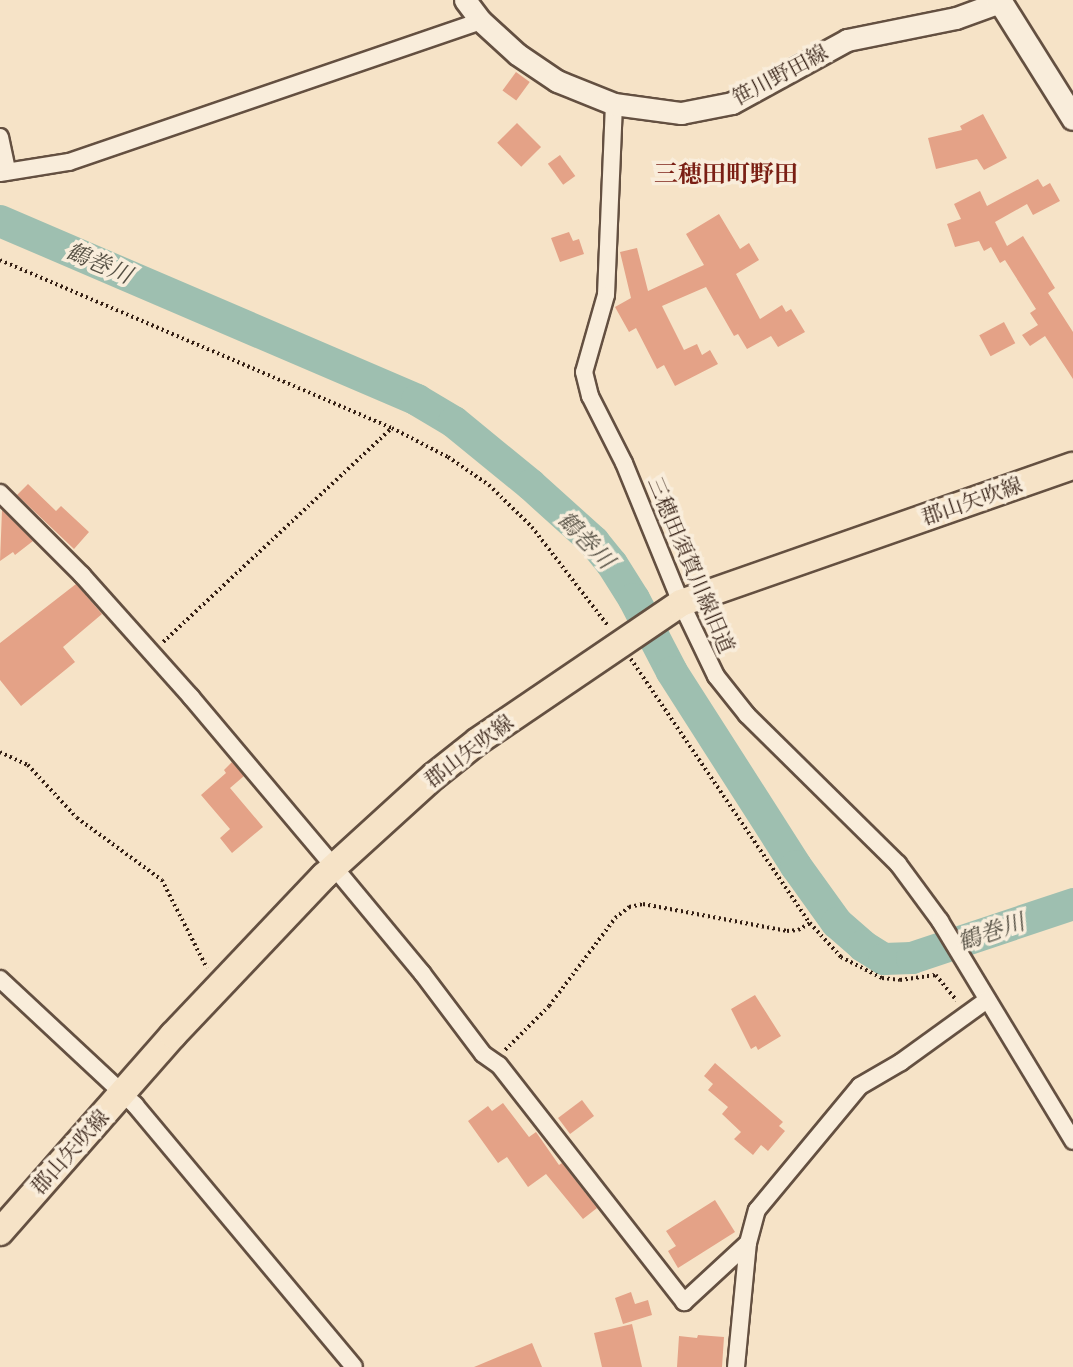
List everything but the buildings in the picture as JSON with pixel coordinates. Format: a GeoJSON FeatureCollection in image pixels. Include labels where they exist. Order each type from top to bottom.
{"type":"FeatureCollection","features":[{"type":"Feature","properties":{"kind":"main road"},"geometry":{"type":"LineString","coordinates":[[1000,1],[1073,118]]}},
{"type":"Feature","properties":{"kind":"main road","name":"郡山矢吹線"},"geometry":{"type":"LineString","coordinates":[[0,1232],[61,1160],[220,986],[334,867],[434,776],[478,741],[681,603],[1073,466]]}},
{"type":"Feature","properties":{"kind":"street","name":"笹川野田線"},"geometry":{"type":"LineString","coordinates":[[465,0],[481,21],[517,54],[557,81],[614,104],[681,113],[732,103],[847,40],[956,18],[1000,1]]}},
{"type":"Feature","properties":{"kind":"street"},"geometry":{"type":"LineString","coordinates":[[0,137],[3,172],[69,162],[481,21]]}},
{"type":"Feature","properties":{"kind":"street","name":"三穂田須賀川線旧道"},"geometry":{"type":"LineString","coordinates":[[614,104],[606,295],[584,372],[590,396],[624,463],[681,603],[716,676],[747,715],[898,864],[940,921],[1073,1141]]}},
{"type":"Feature","properties":{"kind":"street"},"geometry":{"type":"LineString","coordinates":[[0,492],[62,554],[151,653],[334,867],[422,973],[483,1054],[493,1060],[684,1302],[748,1243]]}},
{"type":"Feature","properties":{"kind":"street"},"geometry":{"type":"LineString","coordinates":[[0,979],[123,1094],[354,1367]]}},
{"type":"Feature","properties":{"kind":"street"},"geometry":{"type":"LineString","coordinates":[[736,1367],[748,1243],[757,1210],[847,1098],[860,1086],[901,1062],[986,1000]]}},
{"type":"Feature","properties":{"kind":"path"},"geometry":{"type":"LineString","coordinates":[[0,260],[392,428],[448,457],[498,494],[532,527],[625,643],[810,923],[841,957],[868,973],[900,980],[930,974],[940,976],[966,1014]]}},
{"type":"Feature","properties":{"kind":"path"},"geometry":{"type":"LineString","coordinates":[[151,653],[392,428]]}},
{"type":"Feature","properties":{"kind":"path"},"geometry":{"type":"LineString","coordinates":[[0,752],[28,765],[77,818],[162,880],[191,941],[220,986]]}},
{"type":"Feature","properties":{"kind":"path"},"geometry":{"type":"LineString","coordinates":[[493,1060],[550,1006],[615,918],[629,907],[643,904],[786,931],[798,930],[810,923]]}},
{"type":"Feature","properties":{"kind":"waterway","name":"鶴巻川"},"geometry":{"type":"LineString","coordinates":[[0,221],[417,400],[454,422],[531,485],[594,542],[612,564],[634,599],[672,672],[796,866],[837,923],[863,946],[884,959],[912,958],[1073,904]]}},
{"type":"Feature","properties":{"kind":"district","name":"三穂田町野田"},"geometry":{"type":"Point","coordinates":[726,174]}}]}
